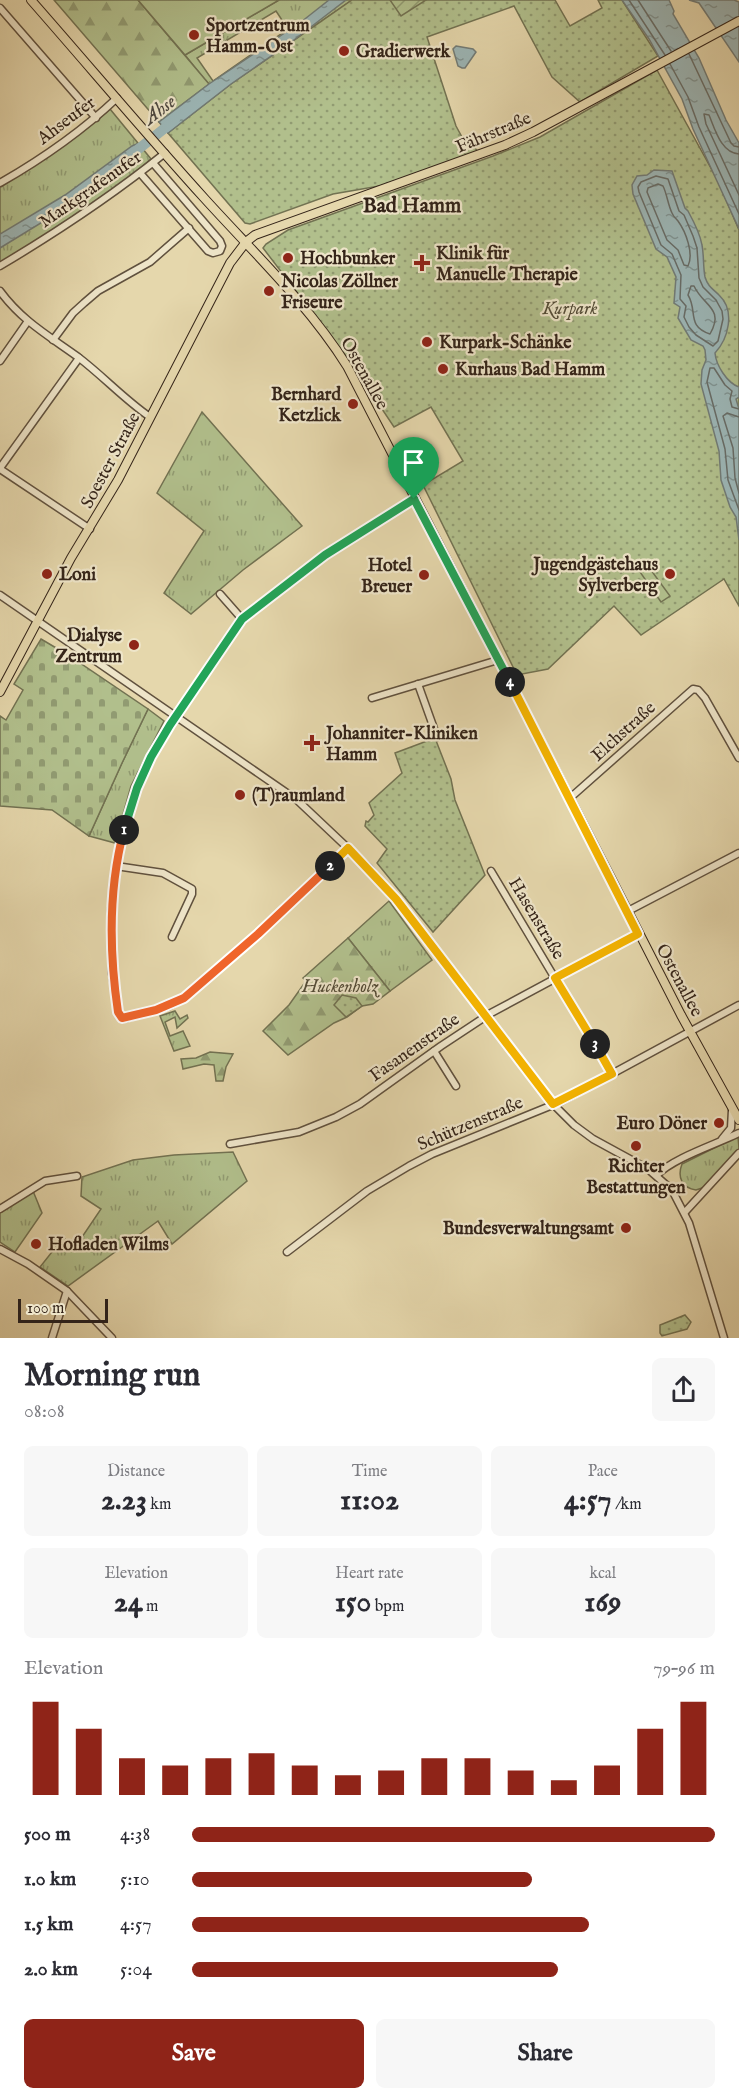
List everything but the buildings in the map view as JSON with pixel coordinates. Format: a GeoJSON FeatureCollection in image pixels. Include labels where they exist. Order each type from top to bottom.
{"type":"FeatureCollection","features":[{"type":"Feature","properties":{"kind":"main road","name":"Ostenallee"},"geometry":{"type":"LineString","coordinates":[[31,0],[165,153],[248,240],[335,348],[351,374],[638,934],[739,1120]]}},
{"type":"Feature","properties":{"kind":"main road","name":"Fährstraße"},"geometry":{"type":"LineString","coordinates":[[248,240],[329,207],[505,145],[739,21]]}},
{"type":"Feature","properties":{"kind":"main road","name":"Soester Straße"},"geometry":{"type":"LineString","coordinates":[[0,692],[36,621],[90,529],[230,263],[248,240]]}},
{"type":"Feature","properties":{"kind":"street"},"geometry":{"type":"LineString","coordinates":[[0,8],[96,118]]}},
{"type":"Feature","properties":{"kind":"street","name":"Ahseufer"},"geometry":{"type":"LineString","coordinates":[[0,183],[56,149],[96,118],[117,98]]}},
{"type":"Feature","properties":{"kind":"street","name":"Markgrafenufer"},"geometry":{"type":"LineString","coordinates":[[0,267],[61,230],[165,153]]}},
{"type":"Feature","properties":{"kind":"street"},"geometry":{"type":"LineString","coordinates":[[140,173],[210,253],[220,251],[222,246],[220,241],[153,163]]}},
{"type":"Feature","properties":{"kind":"street"},"geometry":{"type":"LineString","coordinates":[[53,340],[73,313],[91,297],[150,262],[189,228]]}},
{"type":"Feature","properties":{"kind":"street"},"geometry":{"type":"LineString","coordinates":[[0,291],[13,309],[79,358],[150,417]]}},
{"type":"Feature","properties":{"kind":"street"},"geometry":{"type":"LineString","coordinates":[[0,361],[28,321]]}},
{"type":"Feature","properties":{"kind":"street"},"geometry":{"type":"LineString","coordinates":[[79,358],[0,468],[90,529]]}},
{"type":"Feature","properties":{"kind":"street"},"geometry":{"type":"LineString","coordinates":[[348,848],[258,934],[191,993],[169,1006],[122,1018],[118,1012],[112,973],[111,911],[116,866],[127,818],[151,757],[242,619],[325,555],[414,499]]}},
{"type":"Feature","properties":{"kind":"street"},"geometry":{"type":"LineString","coordinates":[[220,594],[242,619]]}},
{"type":"Feature","properties":{"kind":"street"},"geometry":{"type":"LineString","coordinates":[[0,595],[297,800],[348,848],[391,894],[553,1104],[574,1125],[599,1143],[657,1175],[672,1190],[685,1212],[724,1338]]}},
{"type":"Feature","properties":{"kind":"street"},"geometry":{"type":"LineString","coordinates":[[372,698],[498,660]]}},
{"type":"Feature","properties":{"kind":"street"},"geometry":{"type":"LineString","coordinates":[[418,684],[437,737]]}},
{"type":"Feature","properties":{"kind":"street","name":"Elchstraße"},"geometry":{"type":"LineString","coordinates":[[570,798],[693,689],[698,690],[705,698],[739,758]]}},
{"type":"Feature","properties":{"kind":"street"},"geometry":{"type":"LineString","coordinates":[[628,911],[739,853]]}},
{"type":"Feature","properties":{"kind":"street"},"geometry":{"type":"LineString","coordinates":[[116,866],[163,873],[192,889],[192,894],[172,937]]}},
{"type":"Feature","properties":{"kind":"street","name":"Hasenstraße"},"geometry":{"type":"LineString","coordinates":[[491,871],[612,1074]]}},
{"type":"Feature","properties":{"kind":"street","name":"Fasanenstraße"},"geometry":{"type":"LineString","coordinates":[[230,1144],[299,1132],[336,1117],[360,1104],[486,1016],[638,934]]}},
{"type":"Feature","properties":{"kind":"street","name":"Schützenstraße"},"geometry":{"type":"LineString","coordinates":[[287,1252],[367,1191],[400,1171],[432,1154],[553,1104],[739,1005]]}},
{"type":"Feature","properties":{"kind":"street"},"geometry":{"type":"LineString","coordinates":[[434,1051],[456,1086]]}},
{"type":"Feature","properties":{"kind":"street"},"geometry":{"type":"LineString","coordinates":[[717,1142],[731,1128],[732,1109]]}},
{"type":"Feature","properties":{"kind":"street"},"geometry":{"type":"LineString","coordinates":[[657,1175],[661,1170],[739,1133]]}},
{"type":"Feature","properties":{"kind":"street"},"geometry":{"type":"LineString","coordinates":[[685,1212],[739,1154]]}},
{"type":"Feature","properties":{"kind":"street"},"geometry":{"type":"LineString","coordinates":[[0,1209],[45,1181],[77,1176]]}},
{"type":"Feature","properties":{"kind":"street"},"geometry":{"type":"LineString","coordinates":[[0,1249],[28,1264],[67,1291],[112,1338]]}},
{"type":"Feature","properties":{"kind":"street"},"geometry":{"type":"LineString","coordinates":[[52,1338],[67,1291]]}},
{"type":"Feature","properties":{"kind":"green space"},"geometry":{"type":"Polygon","coordinates":[[[54,0],[138,0],[209,84],[159,122],[54,0]]]}},
{"type":"Feature","properties":{"kind":"green space","name":"Sportzentrum Hamm-Ost"},"geometry":{"type":"Polygon","coordinates":[[[138,0],[279,0],[185,55],[138,0]]]}},
{"type":"Feature","properties":{"kind":"green space"},"geometry":{"type":"Polygon","coordinates":[[[279,0],[352,0],[231,84],[168,133],[159,122],[209,85],[185,55],[279,0]],[[276,11],[197,58],[213,81],[288,29],[276,11]]]}},
{"type":"Feature","properties":{"kind":"green space"},"geometry":{"type":"Polygon","coordinates":[[[352,0],[555,0],[570,26],[602,8],[598,0],[622,0],[658,56],[580,102],[552,77],[514,6],[427,37],[456,126],[462,137],[479,152],[391,184],[333,194],[250,224],[245,223],[168,133],[231,84],[352,0]]]}},
{"type":"Feature","properties":{"kind":"green space"},"geometry":{"type":"Polygon","coordinates":[[[390,0],[426,0],[401,16],[390,0]]]}},
{"type":"Feature","properties":{"kind":"green space","name":"Kurpark"},"geometry":{"type":"Polygon","coordinates":[[[657,70],[718,181],[739,230],[739,606],[724,579],[641,635],[614,606],[548,669],[517,675],[423,485],[463,461],[431,407],[394,427],[352,364],[263,248],[288,230],[540,137],[657,70]]]}},
{"type":"Feature","properties":{"kind":"green space"},"geometry":{"type":"Polygon","coordinates":[[[110,109],[151,159],[118,187],[0,265],[0,185],[110,109]]]}},
{"type":"Feature","properties":{"kind":"green space"},"geometry":{"type":"Polygon","coordinates":[[[202,412],[302,526],[243,570],[191,614],[164,593],[204,531],[157,493],[202,412]]]}},
{"type":"Feature","properties":{"kind":"green space"},"geometry":{"type":"Polygon","coordinates":[[[648,566],[670,596],[661,602],[640,572],[648,566]]]}},
{"type":"Feature","properties":{"kind":"green space"},"geometry":{"type":"Polygon","coordinates":[[[41,639],[148,709],[89,836],[52,810],[0,806],[0,716],[6,720],[23,690],[14,684],[41,639]]]}},
{"type":"Feature","properties":{"kind":"green space"},"geometry":{"type":"Polygon","coordinates":[[[148,709],[164,721],[131,786],[115,843],[89,836],[122,763],[148,709]]]}},
{"type":"Feature","properties":{"kind":"green space"},"geometry":{"type":"Polygon","coordinates":[[[435,738],[451,779],[455,800],[485,875],[433,932],[377,863],[387,849],[365,826],[366,821],[368,822],[374,815],[369,803],[402,773],[395,753],[435,738]]]}},
{"type":"Feature","properties":{"kind":"green space"},"geometry":{"type":"Polygon","coordinates":[[[389,901],[432,960],[390,991],[348,938],[389,901]]]}},
{"type":"Feature","properties":{"kind":"green space","name":"Huckenholz"},"geometry":{"type":"Polygon","coordinates":[[[348,938],[390,991],[373,1004],[362,1006],[334,1023],[288,1055],[263,1031],[289,1005],[306,981],[303,978],[348,938]]]}},
{"type":"Feature","properties":{"kind":"green space"},"geometry":{"type":"Polygon","coordinates":[[[342,995],[356,998],[362,1006],[346,1017],[334,1005],[342,995]]]}},
{"type":"Feature","properties":{"kind":"green space"},"geometry":{"type":"Polygon","coordinates":[[[175,1011],[180,1019],[187,1015],[188,1018],[177,1028],[175,1017],[165,1022],[170,1036],[183,1031],[190,1046],[174,1051],[160,1016],[175,1011]]]}},
{"type":"Feature","properties":{"kind":"green space"},"geometry":{"type":"Polygon","coordinates":[[[210,1052],[233,1054],[226,1067],[223,1081],[216,1081],[214,1065],[204,1064],[183,1069],[181,1059],[196,1058],[210,1052]]]}},
{"type":"Feature","properties":{"kind":"green space"},"geometry":{"type":"Polygon","coordinates":[[[738,1136],[739,1149],[705,1187],[696,1190],[684,1184],[680,1173],[682,1164],[738,1136]]]}},
{"type":"Feature","properties":{"kind":"green space"},"geometry":{"type":"Polygon","coordinates":[[[233,1152],[247,1181],[172,1244],[158,1221],[68,1286],[40,1267],[63,1238],[76,1246],[101,1209],[81,1196],[82,1177],[133,1160],[233,1152]]]}},
{"type":"Feature","properties":{"kind":"green space"},"geometry":{"type":"Polygon","coordinates":[[[33,1191],[42,1213],[15,1252],[0,1242],[0,1213],[33,1191]]]}},
{"type":"Feature","properties":{"kind":"green space"},"geometry":{"type":"Polygon","coordinates":[[[685,1315],[691,1322],[687,1329],[662,1336],[660,1325],[685,1315]]]}},
{"type":"Feature","properties":{"kind":"water"},"geometry":{"type":"Polygon","coordinates":[[[329,0],[346,0],[168,133],[159,122],[209,84],[301,22],[329,0]]]}},
{"type":"Feature","properties":{"kind":"water"},"geometry":{"type":"Polygon","coordinates":[[[622,0],[669,0],[673,14],[699,58],[726,120],[739,143],[739,229],[693,129],[682,99],[649,39],[622,0]]]}},
{"type":"Feature","properties":{"kind":"water"},"geometry":{"type":"Polygon","coordinates":[[[689,0],[739,2],[739,62],[699,3],[689,0]]]}},
{"type":"Feature","properties":{"kind":"water"},"geometry":{"type":"Polygon","coordinates":[[[456,46],[473,49],[476,52],[465,68],[458,66],[453,49],[456,46]]]}},
{"type":"Feature","properties":{"kind":"water"},"geometry":{"type":"Polygon","coordinates":[[[137,144],[142,149],[72,204],[0,248],[0,234],[65,195],[137,144]]]}},
{"type":"Feature","properties":{"kind":"water"},"geometry":{"type":"Polygon","coordinates":[[[654,170],[672,171],[685,208],[700,236],[706,280],[724,302],[729,317],[724,340],[715,353],[717,363],[723,373],[730,382],[739,387],[739,397],[736,399],[739,409],[739,540],[736,517],[730,507],[721,480],[719,451],[701,384],[702,370],[706,360],[705,350],[703,346],[691,340],[678,318],[680,307],[674,303],[676,277],[667,257],[656,249],[633,194],[632,185],[637,176],[647,175],[654,170]]]}},
{"type":"Feature","properties":{"kind":"waterway","name":"Ahse"},"geometry":{"type":"LineString","coordinates":[[131,155],[175,120]]}},
{"type":"Feature","properties":{"kind":"place","name":"Sportzentrum Hamm-Ost"},"geometry":{"type":"Point","coordinates":[194,35]}},
{"type":"Feature","properties":{"kind":"place","name":"Gradierwerk"},"geometry":{"type":"Point","coordinates":[344,51]}},
{"type":"Feature","properties":{"kind":"place","name":"Hochbunker"},"geometry":{"type":"Point","coordinates":[288,258]}},
{"type":"Feature","properties":{"kind":"place","name":"Klinik für Manuelle Therapie"},"geometry":{"type":"Point","coordinates":[422,263]}},
{"type":"Feature","properties":{"kind":"place","name":"Nicolas Zöllner Friseure"},"geometry":{"type":"Point","coordinates":[269,291]}},
{"type":"Feature","properties":{"kind":"place","name":"Kurpark-Schänke"},"geometry":{"type":"Point","coordinates":[427,342]}},
{"type":"Feature","properties":{"kind":"place","name":"Kurhaus Bad Hamm"},"geometry":{"type":"Point","coordinates":[443,369]}},
{"type":"Feature","properties":{"kind":"place","name":"Bernhard Ketzlick"},"geometry":{"type":"Point","coordinates":[353,404]}},
{"type":"Feature","properties":{"kind":"place","name":"Loni"},"geometry":{"type":"Point","coordinates":[47,574]}},
{"type":"Feature","properties":{"kind":"place","name":"Jugendgästehaus Sylverberg"},"geometry":{"type":"Point","coordinates":[670,574]}},
{"type":"Feature","properties":{"kind":"place","name":"Hotel Breuer"},"geometry":{"type":"Point","coordinates":[424,575]}},
{"type":"Feature","properties":{"kind":"place","name":"Dialyse Zentrum"},"geometry":{"type":"Point","coordinates":[134,645]}},
{"type":"Feature","properties":{"kind":"place","name":"Johanniter-Kliniken Hamm"},"geometry":{"type":"Point","coordinates":[312,743]}},
{"type":"Feature","properties":{"kind":"place","name":"(T)raumland"},"geometry":{"type":"Point","coordinates":[240,795]}},
{"type":"Feature","properties":{"kind":"place","name":"Euro Döner"},"geometry":{"type":"Point","coordinates":[719,1123]}},
{"type":"Feature","properties":{"kind":"place","name":"Richter Bestattungen"},"geometry":{"type":"Point","coordinates":[636,1146]}},
{"type":"Feature","properties":{"kind":"place","name":"Bundesverwaltungsamt"},"geometry":{"type":"Point","coordinates":[626,1228]}},
{"type":"Feature","properties":{"kind":"place","name":"Hofladen Wilms"},"geometry":{"type":"Point","coordinates":[36,1244]}},
{"type":"Feature","properties":{"kind":"district","name":"Bad Hamm"},"geometry":{"type":"Point","coordinates":[412,205]}},
{"type":"Feature","properties":{"kind":"route"},"geometry":{"type":"LineString","coordinates":[[414,499],[638,934],[555,978],[612,1074],[553,1104],[396,899],[348,848],[258,934],[184,998],[169,1006],[127,1018],[119,1016],[118,1012],[112,973],[113,887],[127,818],[151,757],[242,619],[325,555],[414,499]]}}]}
